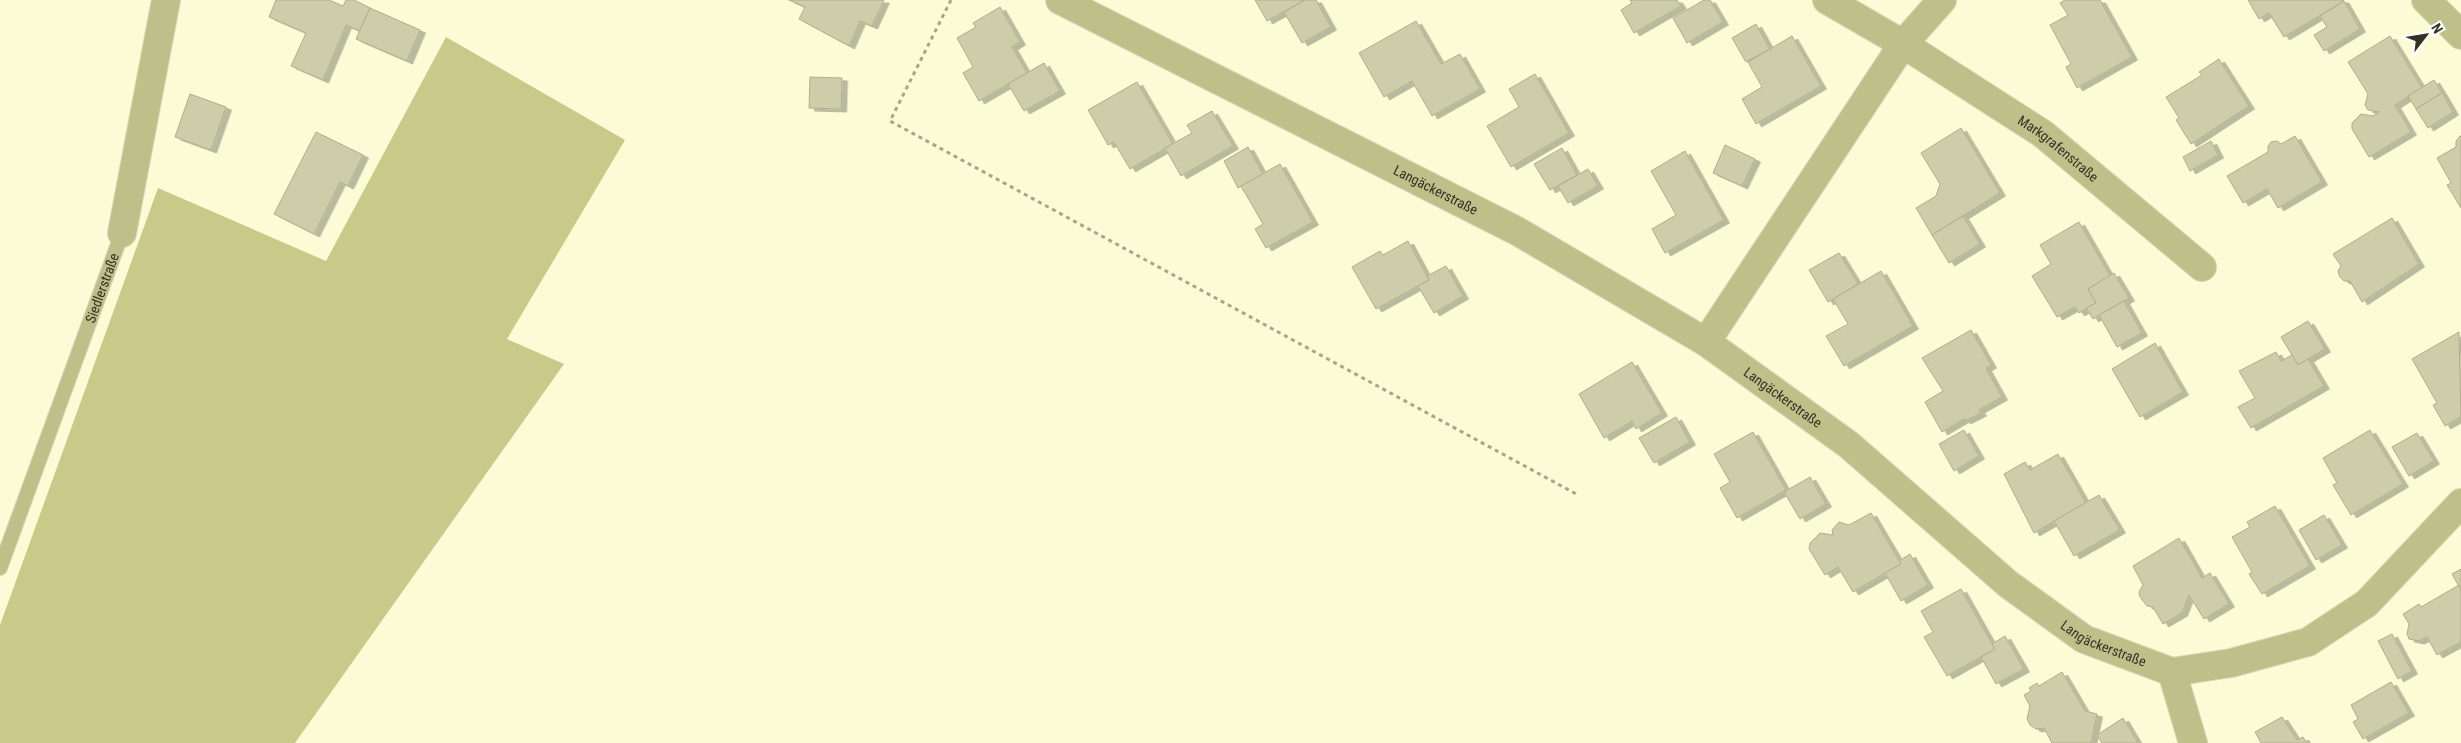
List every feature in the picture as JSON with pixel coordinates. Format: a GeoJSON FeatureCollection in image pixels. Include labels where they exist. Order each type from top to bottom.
{"type":"FeatureCollection","features":[{"type":"Feature","properties":{"kind":"street","name":"Siedlerstraße"},"geometry":{"type":"LineString","coordinates":[[122,234],[166,0]]}},
{"type":"Feature","properties":{"kind":"street","name":"Langäckerstraße"},"geometry":{"type":"LineString","coordinates":[[1060,0],[1517,231],[1706,342],[1849,445],[2008,584],[2084,639],[2172,672],[2231,663],[2308,642],[2367,603],[2461,503]]}},
{"type":"Feature","properties":{"kind":"street","name":"Markgrafenstraße"},"geometry":{"type":"LineString","coordinates":[[1828,0],[1903,44],[2043,134],[2202,267]]}},
{"type":"Feature","properties":{"kind":"street"},"geometry":{"type":"LineString","coordinates":[[1706,342],[1903,44],[1942,0]]}},
{"type":"Feature","properties":{"kind":"street"},"geometry":{"type":"LineString","coordinates":[[2426,0],[2461,35]]}},
{"type":"Feature","properties":{"kind":"street"},"geometry":{"type":"LineString","coordinates":[[2172,672],[2193,743]]}},
{"type":"Feature","properties":{"kind":"lane","name":"Siedlerstraße"},"geometry":{"type":"LineString","coordinates":[[0,568],[122,234]]}},
{"type":"Feature","properties":{"kind":"path"},"geometry":{"type":"LineString","coordinates":[[950,0],[890,121],[1578,495]]}},
{"type":"Feature","properties":{"kind":"green space"},"geometry":{"type":"Polygon","coordinates":[[[446,37],[625,140],[507,339],[564,364],[295,743],[0,743],[0,625],[158,188],[326,261],[446,37]]]}},
{"type":"Feature","properties":{"kind":"building"},"geometry":{"type":"Polygon","coordinates":[[[276,0],[329,0],[343,6],[346,0],[354,0],[370,8],[360,31],[346,25],[323,80],[291,66],[306,33],[269,17],[276,0]]]}},
{"type":"Feature","properties":{"kind":"building"},"geometry":{"type":"Polygon","coordinates":[[[789,0],[884,0],[872,26],[860,21],[849,46],[799,19],[805,7],[789,0]]]}},
{"type":"Feature","properties":{"kind":"building"},"geometry":{"type":"Polygon","coordinates":[[[1255,0],[1305,0],[1267,21],[1255,0]]]}},
{"type":"Feature","properties":{"kind":"building"},"geometry":{"type":"Polygon","coordinates":[[[1305,0],[1316,0],[1331,27],[1302,43],[1284,12],[1305,0]]]}},
{"type":"Feature","properties":{"kind":"building"},"geometry":{"type":"Polygon","coordinates":[[[1630,0],[1677,0],[1681,6],[1634,33],[1621,10],[1632,3],[1630,0]]]}},
{"type":"Feature","properties":{"kind":"building"},"geometry":{"type":"Polygon","coordinates":[[[1704,0],[1710,0],[1723,22],[1687,43],[1673,18],[1704,0]]]}},
{"type":"Feature","properties":{"kind":"building"},"geometry":{"type":"Polygon","coordinates":[[[2065,0],[2100,0],[2132,57],[2077,88],[2066,67],[2071,64],[2050,25],[2068,15],[2060,3],[2065,0]]]}},
{"type":"Feature","properties":{"kind":"building"},"geometry":{"type":"Polygon","coordinates":[[[2248,0],[2344,1],[2284,37],[2269,13],[2259,19],[2248,0]]]}},
{"type":"Feature","properties":{"kind":"building"},"geometry":{"type":"Polygon","coordinates":[[[2344,1],[2360,29],[2324,51],[2314,35],[2327,27],[2320,16],[2344,1]]]}},
{"type":"Feature","properties":{"kind":"building"},"geometry":{"type":"Polygon","coordinates":[[[1000,7],[1020,42],[1012,47],[1027,73],[979,101],[963,73],[973,67],[957,38],[976,27],[973,23],[1000,7]]]}},
{"type":"Feature","properties":{"kind":"building"},"geometry":{"type":"Polygon","coordinates":[[[370,8],[420,30],[407,61],[356,39],[370,8]]]}},
{"type":"Feature","properties":{"kind":"building"},"geometry":{"type":"Polygon","coordinates":[[[1416,21],[1441,64],[1460,54],[1480,89],[1432,116],[1412,81],[1384,97],[1359,53],[1416,21]]]}},
{"type":"Feature","properties":{"kind":"building"},"geometry":{"type":"Polygon","coordinates":[[[1756,24],[1770,49],[1746,62],[1732,38],[1756,24]]]}},
{"type":"Feature","properties":{"kind":"building"},"geometry":{"type":"Polygon","coordinates":[[[1792,36],[1821,86],[1756,124],[1742,99],[1762,87],[1748,62],[1792,36]]]}},
{"type":"Feature","properties":{"kind":"building"},"geometry":{"type":"Polygon","coordinates":[[[2390,36],[2422,88],[2395,105],[2411,132],[2369,157],[2352,129],[2352,123],[2361,114],[2373,116],[2379,112],[2368,110],[2365,105],[2368,94],[2348,62],[2390,36]]]}},
{"type":"Feature","properties":{"kind":"building"},"geometry":{"type":"Polygon","coordinates":[[[2219,59],[2249,106],[2191,144],[2176,120],[2179,118],[2166,97],[2202,75],[2199,72],[2219,59]]]}},
{"type":"Feature","properties":{"kind":"building"},"geometry":{"type":"Polygon","coordinates":[[[1044,63],[1060,91],[1024,111],[1008,84],[1044,63]]]}},
{"type":"Feature","properties":{"kind":"building"},"geometry":{"type":"Polygon","coordinates":[[[1535,74],[1569,133],[1511,167],[1487,126],[1519,107],[1509,89],[1535,74]]]}},
{"type":"Feature","properties":{"kind":"building"},"geometry":{"type":"Polygon","coordinates":[[[810,77],[842,78],[841,109],[809,108],[810,77]]]}},
{"type":"Feature","properties":{"kind":"building"},"geometry":{"type":"Polygon","coordinates":[[[2434,80],[2442,93],[2416,109],[2408,96],[2434,80]]]}},
{"type":"Feature","properties":{"kind":"building"},"geometry":{"type":"Polygon","coordinates":[[[1137,82],[1173,144],[1130,169],[1114,142],[1108,145],[1088,110],[1137,82]]]}},
{"type":"Feature","properties":{"kind":"building"},"geometry":{"type":"Polygon","coordinates":[[[2442,93],[2453,112],[2428,128],[2416,109],[2442,93]]]}},
{"type":"Feature","properties":{"kind":"building"},"geometry":{"type":"Polygon","coordinates":[[[190,94],[226,107],[211,150],[175,137],[190,94]]]}},
{"type":"Feature","properties":{"kind":"building"},"geometry":{"type":"Polygon","coordinates":[[[1212,111],[1233,146],[1181,176],[1165,148],[1192,133],[1187,125],[1212,111]]]}},
{"type":"Feature","properties":{"kind":"building"},"geometry":{"type":"Polygon","coordinates":[[[1961,128],[2000,193],[1932,235],[1916,208],[1936,196],[1940,184],[1921,153],[1961,128]]]}},
{"type":"Feature","properties":{"kind":"building"},"geometry":{"type":"Polygon","coordinates":[[[316,132],[363,155],[348,186],[340,182],[314,234],[274,214],[316,132]]]}},
{"type":"Feature","properties":{"kind":"building"},"geometry":{"type":"Polygon","coordinates":[[[2295,136],[2322,182],[2278,208],[2267,189],[2243,203],[2227,176],[2268,152],[2268,146],[2271,142],[2277,141],[2281,144],[2295,136]]]}},
{"type":"Feature","properties":{"kind":"building"},"geometry":{"type":"Polygon","coordinates":[[[2460,136],[2461,208],[2447,185],[2451,183],[2437,158],[2456,147],[2456,141],[2460,136]]]}},
{"type":"Feature","properties":{"kind":"building"},"geometry":{"type":"Polygon","coordinates":[[[2211,141],[2218,155],[2190,171],[2183,157],[2211,141]]]}},
{"type":"Feature","properties":{"kind":"building"},"geometry":{"type":"Polygon","coordinates":[[[1725,145],[1755,159],[1742,186],[1713,173],[1725,145]]]}},
{"type":"Feature","properties":{"kind":"building"},"geometry":{"type":"Polygon","coordinates":[[[1248,147],[1263,174],[1238,188],[1224,161],[1248,147]]]}},
{"type":"Feature","properties":{"kind":"building"},"geometry":{"type":"Polygon","coordinates":[[[1562,148],[1577,175],[1550,190],[1534,164],[1562,148]]]}},
{"type":"Feature","properties":{"kind":"building"},"geometry":{"type":"Polygon","coordinates":[[[1685,151],[1724,220],[1665,253],[1652,229],[1676,215],[1651,171],[1685,151]]]}},
{"type":"Feature","properties":{"kind":"building"},"geometry":{"type":"Polygon","coordinates":[[[1280,164],[1313,222],[1266,248],[1255,229],[1263,224],[1241,186],[1280,164]]]}},
{"type":"Feature","properties":{"kind":"building"},"geometry":{"type":"Polygon","coordinates":[[[1588,169],[1598,186],[1568,203],[1558,186],[1588,169]]]}},
{"type":"Feature","properties":{"kind":"building"},"geometry":{"type":"Polygon","coordinates":[[[1963,216],[1980,244],[1949,263],[1932,235],[1963,216]]]}},
{"type":"Feature","properties":{"kind":"building"},"geometry":{"type":"Polygon","coordinates":[[[2392,218],[2419,264],[2362,302],[2350,281],[2344,281],[2340,277],[2338,271],[2341,266],[2333,254],[2392,218]]]}},
{"type":"Feature","properties":{"kind":"building"},"geometry":{"type":"Polygon","coordinates":[[[2079,222],[2110,276],[2088,289],[2096,303],[2079,313],[2075,307],[2057,317],[2032,276],[2051,264],[2040,245],[2079,222]]]}},
{"type":"Feature","properties":{"kind":"building"},"geometry":{"type":"Polygon","coordinates":[[[1408,241],[1429,280],[1376,309],[1352,267],[1380,251],[1383,255],[1408,241]]]}},
{"type":"Feature","properties":{"kind":"building"},"geometry":{"type":"Polygon","coordinates":[[[1839,253],[1858,284],[1828,302],[1809,270],[1839,253]]]}},
{"type":"Feature","properties":{"kind":"building"},"geometry":{"type":"Polygon","coordinates":[[[1446,266],[1463,296],[1434,313],[1418,286],[1429,280],[1427,276],[1446,266]]]}},
{"type":"Feature","properties":{"kind":"building"},"geometry":{"type":"Polygon","coordinates":[[[1881,271],[1913,326],[1844,366],[1826,336],[1848,324],[1833,299],[1881,271]]]}},
{"type":"Feature","properties":{"kind":"building"},"geometry":{"type":"Polygon","coordinates":[[[2114,273],[2129,298],[2093,319],[2086,308],[2096,303],[2088,289],[2114,273]]]}},
{"type":"Feature","properties":{"kind":"building"},"geometry":{"type":"Polygon","coordinates":[[[2124,301],[2142,333],[2117,347],[2099,315],[2124,301]]]}},
{"type":"Feature","properties":{"kind":"building"},"geometry":{"type":"Polygon","coordinates":[[[2308,321],[2325,349],[2298,365],[2281,337],[2308,321]]]}},
{"type":"Feature","properties":{"kind":"building"},"geometry":{"type":"Polygon","coordinates":[[[1971,330],[1991,365],[1986,368],[2002,397],[1979,410],[1981,413],[1965,421],[1964,419],[1942,432],[1925,402],[1943,391],[1922,358],[1971,330]]]}},
{"type":"Feature","properties":{"kind":"building"},"geometry":{"type":"Polygon","coordinates":[[[2459,332],[2461,417],[2445,426],[2433,405],[2437,403],[2412,359],[2459,332]]]}},
{"type":"Feature","properties":{"kind":"building"},"geometry":{"type":"Polygon","coordinates":[[[2155,343],[2183,392],[2140,417],[2112,369],[2155,343]]]}},
{"type":"Feature","properties":{"kind":"building"},"geometry":{"type":"Polygon","coordinates":[[[2276,352],[2281,361],[2292,355],[2298,365],[2308,359],[2324,386],[2251,428],[2238,407],[2255,398],[2239,371],[2276,352]]]}},
{"type":"Feature","properties":{"kind":"building"},"geometry":{"type":"Polygon","coordinates":[[[1632,362],[1662,413],[1636,429],[1632,421],[1604,438],[1579,394],[1632,362]]]}},
{"type":"Feature","properties":{"kind":"building"},"geometry":{"type":"Polygon","coordinates":[[[1676,417],[1690,442],[1654,463],[1639,438],[1676,417]]]}},
{"type":"Feature","properties":{"kind":"building"},"geometry":{"type":"Polygon","coordinates":[[[1964,430],[1979,456],[1954,471],[1939,444],[1964,430]]]}},
{"type":"Feature","properties":{"kind":"building"},"geometry":{"type":"Polygon","coordinates":[[[2370,430],[2403,484],[2351,515],[2333,485],[2337,483],[2323,458],[2370,430]]]}},
{"type":"Feature","properties":{"kind":"building"},"geometry":{"type":"Polygon","coordinates":[[[1753,432],[1786,490],[1737,518],[1720,488],[1730,482],[1714,454],[1753,432]]]}},
{"type":"Feature","properties":{"kind":"building"},"geometry":{"type":"Polygon","coordinates":[[[2417,433],[2434,461],[2409,476],[2392,447],[2417,433]]]}},
{"type":"Feature","properties":{"kind":"building"},"geometry":{"type":"Polygon","coordinates":[[[2058,454],[2086,503],[2034,533],[2004,474],[2025,462],[2030,470],[2058,454]]]}},
{"type":"Feature","properties":{"kind":"building"},"geometry":{"type":"Polygon","coordinates":[[[1810,477],[1826,504],[1800,519],[1784,492],[1810,477]]]}},
{"type":"Feature","properties":{"kind":"building"},"geometry":{"type":"Polygon","coordinates":[[[2099,495],[2120,530],[2074,556],[2054,521],[2099,495]]]}},
{"type":"Feature","properties":{"kind":"building"},"geometry":{"type":"Polygon","coordinates":[[[2275,506],[2310,566],[2262,594],[2249,574],[2252,572],[2232,537],[2250,527],[2247,522],[2275,506]]]}},
{"type":"Feature","properties":{"kind":"building"},"geometry":{"type":"Polygon","coordinates":[[[1871,513],[1901,564],[1853,592],[1838,567],[1825,575],[1809,549],[1810,543],[1820,533],[1833,535],[1832,530],[1839,522],[1849,525],[1871,513]]]}},
{"type":"Feature","properties":{"kind":"building"},"geometry":{"type":"Polygon","coordinates":[[[2324,515],[2342,545],[2316,560],[2299,530],[2324,515]]]}},
{"type":"Feature","properties":{"kind":"building"},"geometry":{"type":"Polygon","coordinates":[[[2179,538],[2202,578],[2210,573],[2229,604],[2204,619],[2189,595],[2182,613],[2163,624],[2153,607],[2147,606],[2140,597],[2139,592],[2143,585],[2133,566],[2179,538]]]}},
{"type":"Feature","properties":{"kind":"building"},"geometry":{"type":"Polygon","coordinates":[[[1910,554],[1928,585],[1901,601],[1885,573],[1901,564],[1899,561],[1910,554]]]}},
{"type":"Feature","properties":{"kind":"building"},"geometry":{"type":"Polygon","coordinates":[[[2461,569],[2461,590],[2452,574],[2461,569]]]}},
{"type":"Feature","properties":{"kind":"building"},"geometry":{"type":"Polygon","coordinates":[[[2459,585],[2461,590],[2461,642],[2437,655],[2427,637],[2419,641],[2409,639],[2407,634],[2409,624],[2403,614],[2419,604],[2421,607],[2459,585]]]}},
{"type":"Feature","properties":{"kind":"building"},"geometry":{"type":"Polygon","coordinates":[[[1961,589],[1995,649],[1947,676],[1924,637],[1933,632],[1921,611],[1961,589]]]}},
{"type":"Feature","properties":{"kind":"building"},"geometry":{"type":"Polygon","coordinates":[[[2392,634],[2412,671],[2398,679],[2378,641],[2392,634]]]}},
{"type":"Feature","properties":{"kind":"building"},"geometry":{"type":"Polygon","coordinates":[[[2005,636],[2024,669],[1996,684],[1981,657],[1995,649],[1992,644],[2005,636]]]}},
{"type":"Feature","properties":{"kind":"building"},"geometry":{"type":"Polygon","coordinates":[[[2062,672],[2085,711],[2097,714],[2091,743],[2052,743],[2044,728],[2036,729],[2030,725],[2027,719],[2030,706],[2024,695],[2031,691],[2029,688],[2037,683],[2039,686],[2062,672]]]}},
{"type":"Feature","properties":{"kind":"building"},"geometry":{"type":"Polygon","coordinates":[[[2391,682],[2409,713],[2363,739],[2353,722],[2358,719],[2351,705],[2391,682]]]}},
{"type":"Feature","properties":{"kind":"building"},"geometry":{"type":"Polygon","coordinates":[[[2282,717],[2297,740],[2303,737],[2307,743],[2261,743],[2255,732],[2282,717]]]}},
{"type":"Feature","properties":{"kind":"building"},"geometry":{"type":"Polygon","coordinates":[[[2123,718],[2138,743],[2102,743],[2097,735],[2123,718]]]}}]}
